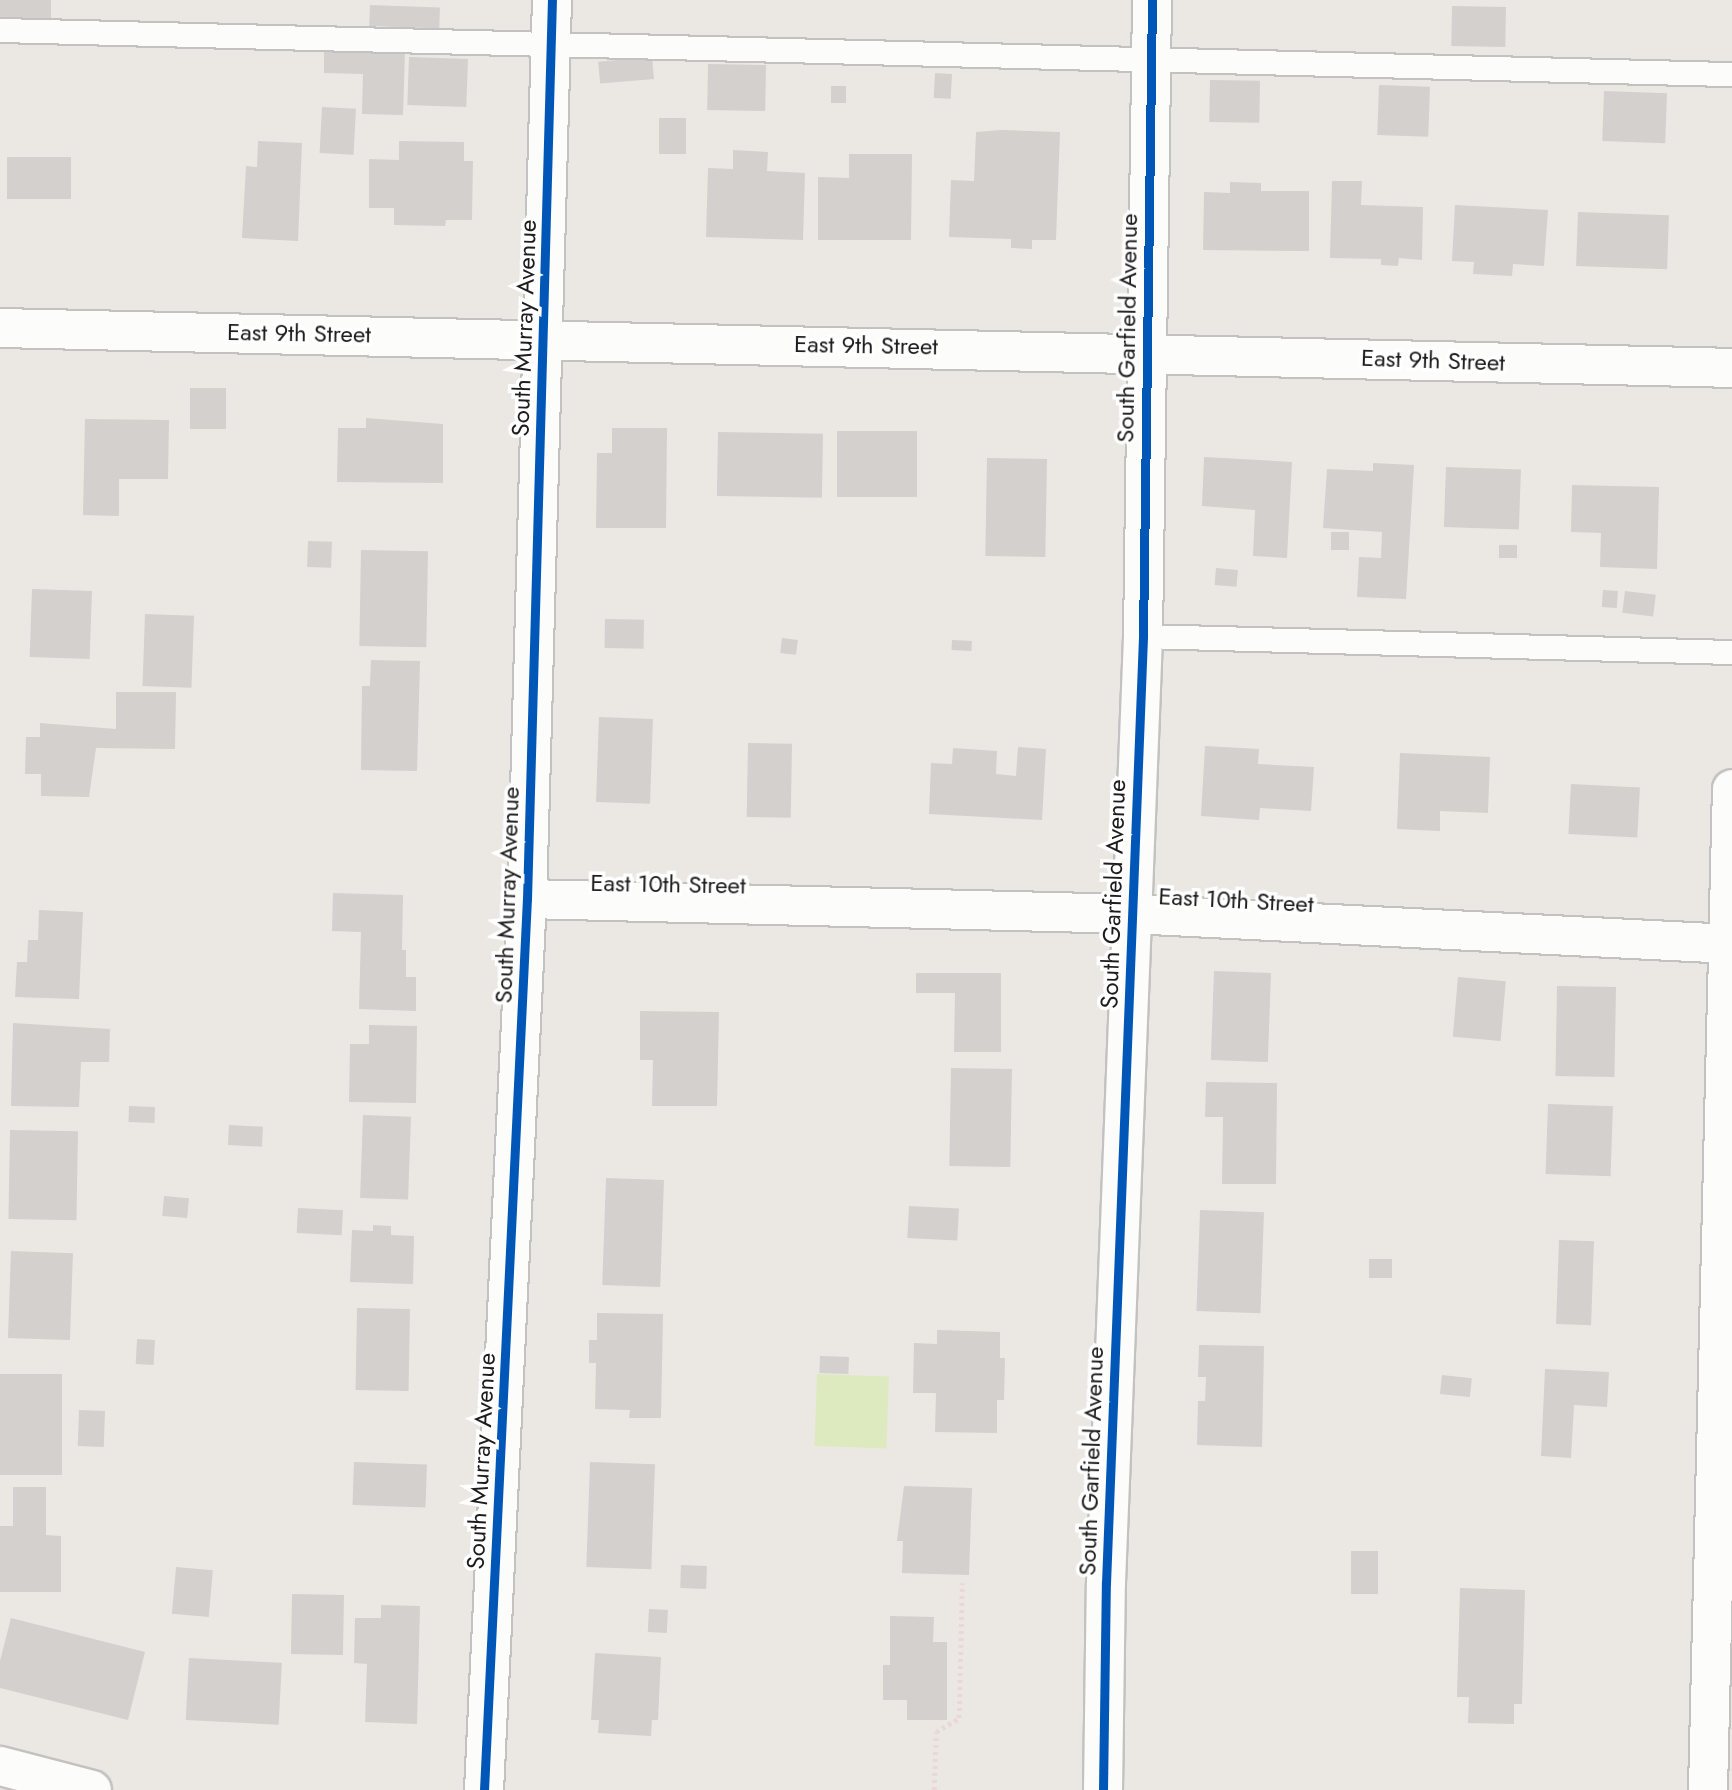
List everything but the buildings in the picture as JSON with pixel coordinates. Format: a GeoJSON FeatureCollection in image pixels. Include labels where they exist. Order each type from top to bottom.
{"type":"FeatureCollection","features":[{"type":"Feature","properties":{"kind":"street","name":"South Murray Avenue"},"geometry":{"type":"LineString","coordinates":[[484,1790],[527,899],[552,0]]}},
{"type":"Feature","properties":{"kind":"street","name":"South Garfield Avenue"},"geometry":{"type":"LineString","coordinates":[[1102,1790],[1131,914],[1143,636],[1149,61],[1152,0]]}},
{"type":"Feature","properties":{"kind":"street","name":"East 9th Street"},"geometry":{"type":"LineString","coordinates":[[0,328],[543,337],[1732,368]]}},
{"type":"Feature","properties":{"kind":"street"},"geometry":{"type":"LineString","coordinates":[[1708,1790],[1732,789]]}},
{"type":"Feature","properties":{"kind":"street","name":"East 10th Street"},"geometry":{"type":"LineString","coordinates":[[527,899],[1131,914],[1730,944]]}},
{"type":"Feature","properties":{"kind":"street"},"geometry":{"type":"LineString","coordinates":[[0,1766],[92,1790]]}},
{"type":"Feature","properties":{"kind":"lane"},"geometry":{"type":"LineString","coordinates":[[0,30],[1732,74]]}},
{"type":"Feature","properties":{"kind":"lane"},"geometry":{"type":"LineString","coordinates":[[1143,636],[1732,652]]}},
{"type":"Feature","properties":{"kind":"path"},"geometry":{"type":"LineString","coordinates":[[934,1790],[936,1732],[959,1718],[962,1583]]}},
{"type":"Feature","properties":{"kind":"green space"},"geometry":{"type":"Polygon","coordinates":[[[817,1374],[889,1377],[886,1448],[814,1446],[817,1374]]]}},
{"type":"Feature","properties":{"kind":"cycle path"},"geometry":{"type":"LineString","coordinates":[[484,1790],[527,899],[552,0]]}},
{"type":"Feature","properties":{"kind":"cycle path"},"geometry":{"type":"LineString","coordinates":[[1103,1790],[1106,1583],[1143,636],[1152,0]]}}]}
